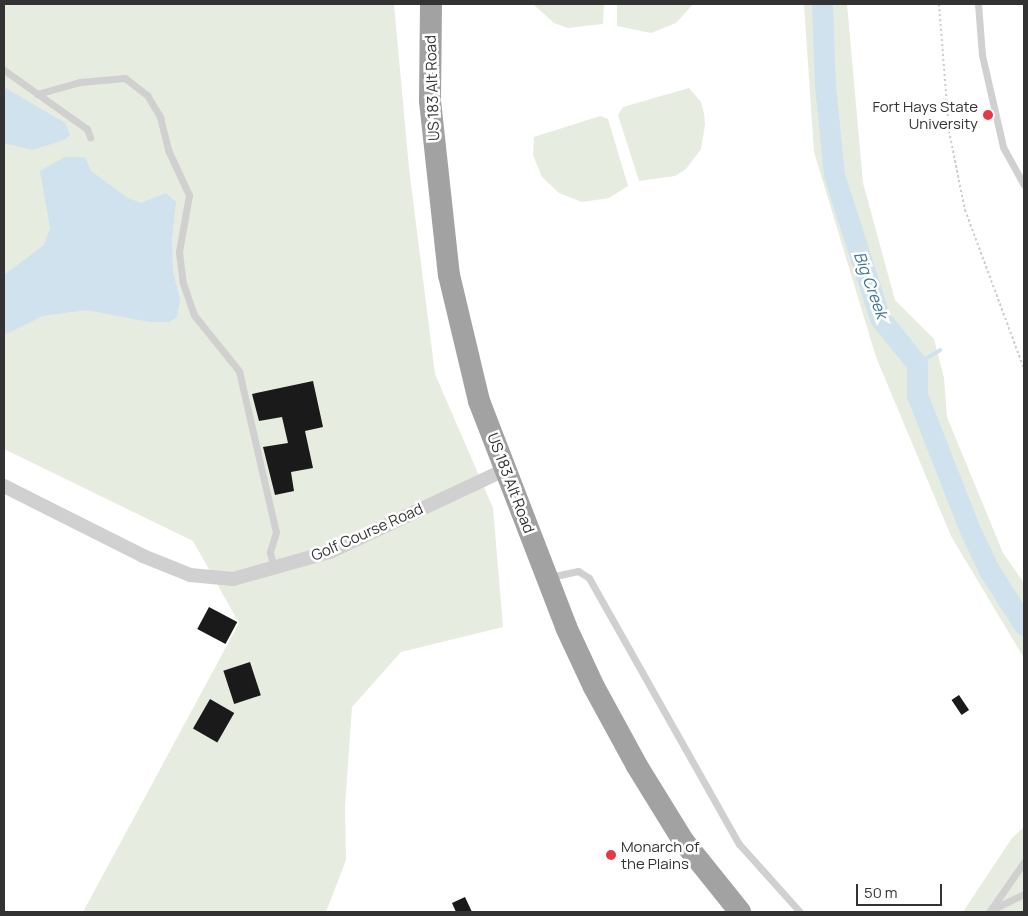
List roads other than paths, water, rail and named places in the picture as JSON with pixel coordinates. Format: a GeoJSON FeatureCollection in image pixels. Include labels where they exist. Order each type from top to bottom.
{"type":"FeatureCollection","features":[{"type":"Feature","properties":{"kind":"highway","name":"US 183 Alt Road"},"geometry":{"type":"LineString","coordinates":[[431,4],[430,101],[449,275],[479,401],[548,578],[594,687],[637,766],[684,842],[740,912]]}},
{"type":"Feature","properties":{"kind":"street","name":"Golf Course Road"},"geometry":{"type":"LineString","coordinates":[[4,486],[143,556],[190,574],[233,579],[330,552],[506,469]]}},
{"type":"Feature","properties":{"kind":"lane"},"geometry":{"type":"LineString","coordinates":[[978,4],[982,55],[1003,147],[1024,185]]}},
{"type":"Feature","properties":{"kind":"lane"},"geometry":{"type":"LineString","coordinates":[[4,70],[87,129],[90,137]]}},
{"type":"Feature","properties":{"kind":"lane"},"geometry":{"type":"LineString","coordinates":[[37,94],[80,82],[125,78],[147,95],[160,117],[168,150],[189,194],[179,252],[183,283],[194,315],[239,371],[276,532],[270,552],[274,569]]}},
{"type":"Feature","properties":{"kind":"lane"},"geometry":{"type":"LineString","coordinates":[[548,578],[575,571],[589,578],[739,844],[800,912]]}},
{"type":"Feature","properties":{"kind":"lane"},"geometry":{"type":"LineString","coordinates":[[989,912],[1024,862]]}},
{"type":"Feature","properties":{"kind":"lane"},"geometry":{"type":"LineString","coordinates":[[989,912],[996,906],[1024,894]]}},
{"type":"Feature","properties":{"kind":"water"},"geometry":{"type":"Polygon","coordinates":[[[4,87],[65,123],[70,135],[64,140],[32,150],[4,143],[4,87]]]}},
{"type":"Feature","properties":{"kind":"water"},"geometry":{"type":"Polygon","coordinates":[[[65,157],[85,157],[91,171],[128,198],[141,203],[166,193],[176,202],[172,239],[173,272],[180,299],[177,317],[169,322],[150,322],[86,310],[43,316],[4,335],[4,275],[44,245],[50,228],[40,171],[65,157]]]}},
{"type":"Feature","properties":{"kind":"waterway","name":"Big Creek"},"geometry":{"type":"LineString","coordinates":[[822,4],[825,85],[834,175],[880,318],[917,364],[917,395],[970,530],[989,570],[1024,625]]}},
{"type":"Feature","properties":{"kind":"waterway"},"geometry":{"type":"LineString","coordinates":[[917,364],[940,350]]}},
{"type":"Feature","properties":{"kind":"place","name":"Fort Hays State University"},"geometry":{"type":"Point","coordinates":[988,115]}},
{"type":"Feature","properties":{"kind":"place","name":"Monarch of the Plains"},"geometry":{"type":"Point","coordinates":[611,855]}}]}
